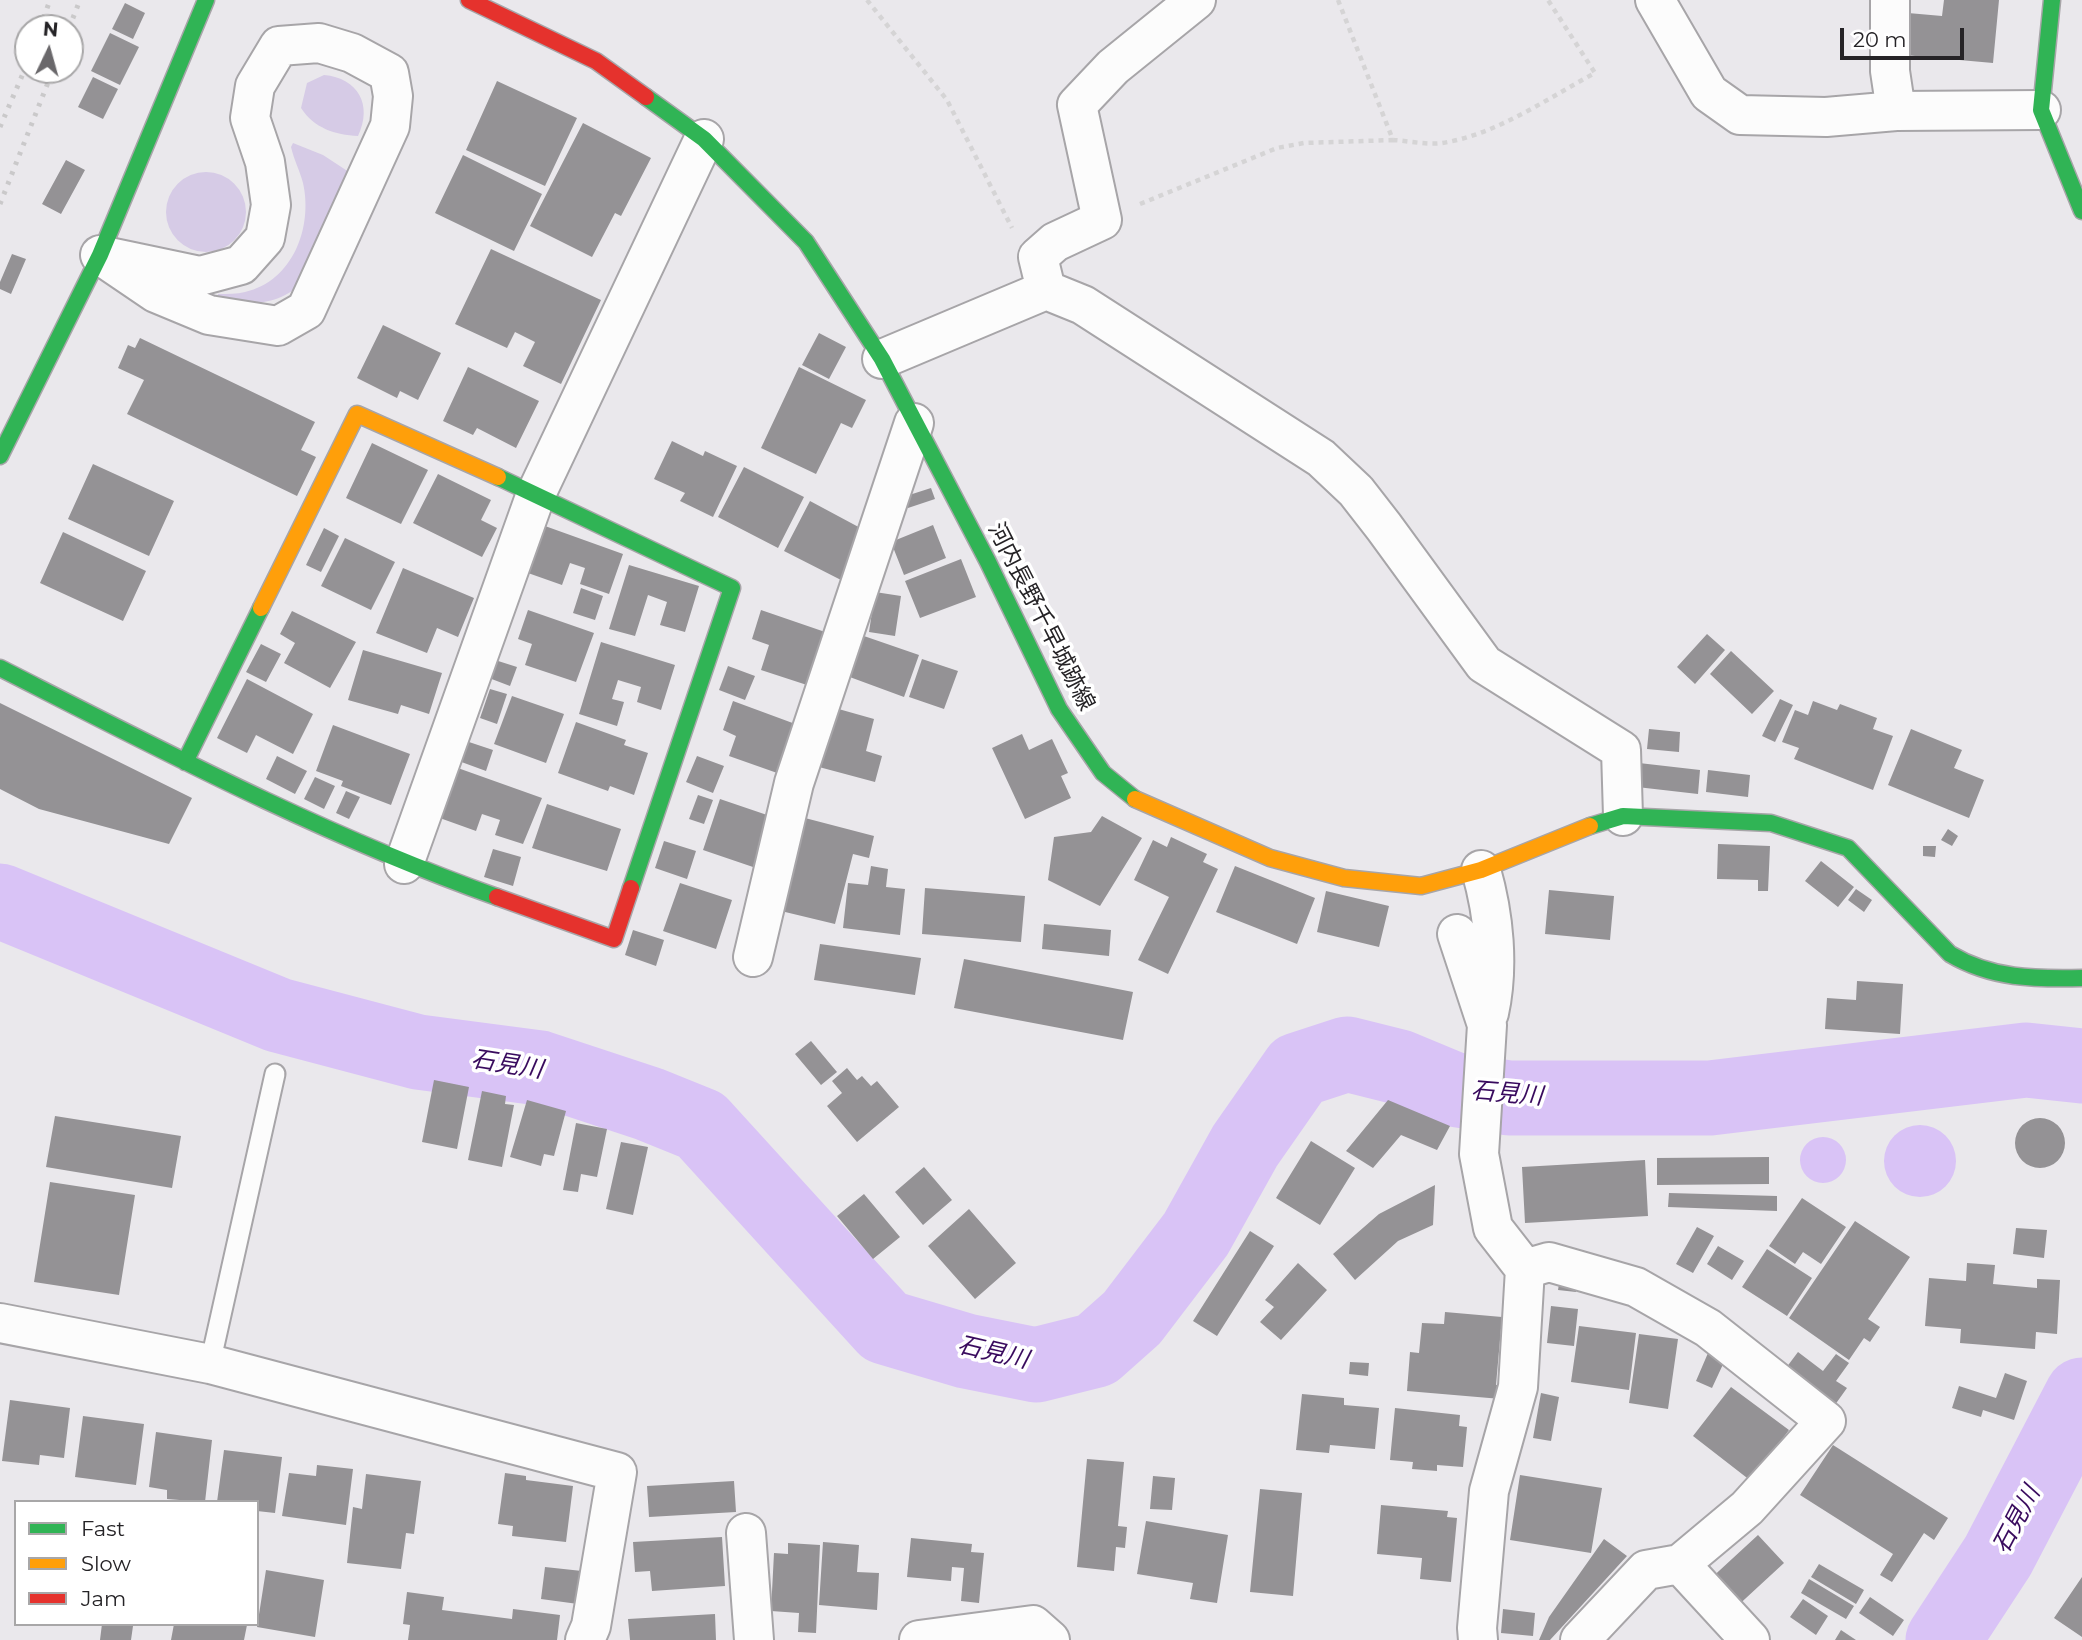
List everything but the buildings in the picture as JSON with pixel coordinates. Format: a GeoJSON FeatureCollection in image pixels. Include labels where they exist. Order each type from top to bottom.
{"type":"FeatureCollection","features":[{"type":"Feature","properties":{"kind":"street"},"geometry":{"type":"LineString","coordinates":[[0,456],[100,255],[206,0]]}},
{"type":"Feature","properties":{"kind":"street","name":"河内長野千早城跡線"},"geometry":{"type":"LineString","coordinates":[[469,0],[596,61],[704,139],[806,242],[882,359],[988,562],[1059,709],[1103,773],[1132,798],[1270,858],[1344,878],[1421,886],[1481,870],[1564,834],[1623,816],[1771,824],[1848,848],[1950,954],[1970,967],[1993,976],[2027,979],[2082,978]]}},
{"type":"Feature","properties":{"kind":"street"},"geometry":{"type":"LineString","coordinates":[[882,359],[1042,274],[1055,242],[1102,220],[1077,105],[1113,67],[1196,0]]}},
{"type":"Feature","properties":{"kind":"street"},"geometry":{"type":"LineString","coordinates":[[1655,0],[1710,93],[1740,115],[1826,117],[1896,111],[2041,110]]}},
{"type":"Feature","properties":{"kind":"street"},"geometry":{"type":"LineString","coordinates":[[1890,0],[1890,71],[1896,111]]}},
{"type":"Feature","properties":{"kind":"street"},"geometry":{"type":"LineString","coordinates":[[2052,0],[2041,110],[2082,211]]}},
{"type":"Feature","properties":{"kind":"street"},"geometry":{"type":"LineString","coordinates":[[318,43],[352,53],[389,73],[393,96],[390,126],[306,310],[278,326],[209,315],[156,293],[100,255],[200,276],[241,265],[265,238],[271,205],[265,162],[250,118],[255,86],[279,46],[318,43]]}},
{"type":"Feature","properties":{"kind":"street"},"geometry":{"type":"LineString","coordinates":[[404,864],[536,494],[704,139]]}},
{"type":"Feature","properties":{"kind":"street"},"geometry":{"type":"LineString","coordinates":[[1042,274],[1083,305],[1321,458],[1356,491],[1484,664],[1621,750],[1623,816]]}},
{"type":"Feature","properties":{"kind":"street"},"geometry":{"type":"LineString","coordinates":[[0,667],[185,762],[404,864],[614,939],[732,587],[536,494],[357,414],[185,762]]}},
{"type":"Feature","properties":{"kind":"street"},"geometry":{"type":"LineString","coordinates":[[753,957],[794,783],[914,423]]}},
{"type":"Feature","properties":{"kind":"street"},"geometry":{"type":"LineString","coordinates":[[1478,1640],[1489,1491],[1518,1387],[1525,1269],[1493,1228],[1479,1154],[1488,1027],[1495,984],[1489,898],[1481,870]]}},
{"type":"Feature","properties":{"kind":"street"},"geometry":{"type":"LineString","coordinates":[[1457,933],[1488,1027]]}},
{"type":"Feature","properties":{"kind":"street"},"geometry":{"type":"LineString","coordinates":[[1525,1269],[1549,1262],[1636,1287],[1708,1328],[1826,1421],[1747,1508],[1680,1564],[1646,1570],[1580,1640]]}},
{"type":"Feature","properties":{"kind":"street"},"geometry":{"type":"LineString","coordinates":[[0,1323],[210,1364],[617,1472],[591,1626],[585,1640]]}},
{"type":"Feature","properties":{"kind":"street"},"geometry":{"type":"LineString","coordinates":[[747,1533],[754,1640]]}},
{"type":"Feature","properties":{"kind":"street"},"geometry":{"type":"LineString","coordinates":[[1680,1564],[1750,1640]]}},
{"type":"Feature","properties":{"kind":"street"},"geometry":{"type":"LineString","coordinates":[[919,1640],[1033,1625],[1050,1640]]}},
{"type":"Feature","properties":{"kind":"lane"},"geometry":{"type":"LineString","coordinates":[[210,1364],[275,1074]]}},
{"type":"Feature","properties":{"kind":"path"},"geometry":{"type":"LineString","coordinates":[[867,0],[947,100],[1024,249],[1042,274]]}},
{"type":"Feature","properties":{"kind":"path"},"geometry":{"type":"LineString","coordinates":[[1338,0],[1393,139]]}},
{"type":"Feature","properties":{"kind":"path"},"geometry":{"type":"LineString","coordinates":[[1102,220],[1191,181],[1277,148],[1304,143],[1393,139],[1443,142],[1489,129],[1595,73],[1548,0]]}},
{"type":"Feature","properties":{"kind":"shaded area"},"geometry":{"type":"Polygon","coordinates":[[[324,75],[346,81],[359,95],[364,114],[358,136],[326,129],[312,121],[301,108],[307,83],[324,75]]]}},
{"type":"Feature","properties":{"kind":"shaded area"},"geometry":{"type":"Polygon","coordinates":[[[293,143],[323,155],[352,174],[303,283],[273,300],[241,304],[218,302],[218,294],[242,293],[262,286],[276,277],[296,250],[302,234],[305,200],[303,183],[291,147],[293,143]]]}},
{"type":"Feature","properties":{"kind":"shaded area"},"geometry":{"type":"Polygon","coordinates":[[[206,172],[221,175],[234,184],[243,197],[246,212],[243,227],[234,240],[221,249],[206,252],[191,249],[178,240],[169,227],[166,212],[169,197],[178,184],[191,175],[206,172]]]}},
{"type":"Feature","properties":{"kind":"shaded area"},"geometry":{"type":"Polygon","coordinates":[[[1920,1125],[1940,1131],[1950,1141],[1956,1161],[1950,1181],[1940,1191],[1920,1197],[1900,1191],[1890,1181],[1884,1161],[1890,1141],[1900,1131],[1920,1125]]]}},
{"type":"Feature","properties":{"kind":"shaded area"},"geometry":{"type":"Polygon","coordinates":[[[1823,1137],[1839,1144],[1846,1160],[1839,1176],[1823,1183],[1807,1176],[1800,1160],[1807,1144],[1823,1137]]]}},
{"type":"Feature","properties":{"kind":"waterway","name":"石見川"},"geometry":{"type":"LineString","coordinates":[[0,901],[278,1015],[418,1052],[540,1068],[649,1104],[701,1125],[885,1327],[966,1351],[1036,1365],[1096,1350],[1132,1318],[1196,1234],[1245,1146],[1298,1070],[1347,1054],[1399,1067],[1452,1089],[1509,1098],[1710,1098],[2026,1060],[2082,1066]]}},
{"type":"Feature","properties":{"kind":"waterway","name":"石見川"},"geometry":{"type":"LineString","coordinates":[[1943,1640],[1998,1556],[2082,1395]]}},
{"type":"Feature","properties":{"kind":"railway"},"geometry":{"type":"LineString","coordinates":[[45,14],[50,0]]}},
{"type":"Feature","properties":{"kind":"railway"},"geometry":{"type":"LineString","coordinates":[[74,14],[80,0]]}},
{"type":"Feature","properties":{"kind":"railway"},"geometry":{"type":"LineString","coordinates":[[0,127],[19,84]]}},
{"type":"Feature","properties":{"kind":"railway"},"geometry":{"type":"LineString","coordinates":[[0,204],[47,84]]}},
{"type":"Feature","properties":{"kind":"traffic: fast"},"geometry":{"type":"LineString","coordinates":[[0,456],[100,255],[206,0]]}},
{"type":"Feature","properties":{"kind":"traffic: fast"},"geometry":{"type":"LineString","coordinates":[[2052,0],[2041,110],[2082,211]]}},
{"type":"Feature","properties":{"kind":"traffic: fast"},"geometry":{"type":"LineString","coordinates":[[646,97],[704,139],[806,242],[882,359],[988,562],[1059,709],[1103,773],[1135,799]]}},
{"type":"Feature","properties":{"kind":"traffic: fast"},"geometry":{"type":"LineString","coordinates":[[498,477],[732,588],[631,888]]}},
{"type":"Feature","properties":{"kind":"traffic: fast"},"geometry":{"type":"LineString","coordinates":[[185,762],[261,608]]}},
{"type":"Feature","properties":{"kind":"traffic: fast"},"geometry":{"type":"LineString","coordinates":[[0,668],[307,820],[497,897]]}},
{"type":"Feature","properties":{"kind":"traffic: fast"},"geometry":{"type":"LineString","coordinates":[[1590,826],[1623,816],[1771,823],[1848,848],[1950,954],[1966,962],[2014,976],[2082,978]]}},
{"type":"Feature","properties":{"kind":"traffic: slow"},"geometry":{"type":"LineString","coordinates":[[261,608],[357,414],[498,477]]}},
{"type":"Feature","properties":{"kind":"traffic: slow"},"geometry":{"type":"LineString","coordinates":[[1135,799],[1270,858],[1344,878],[1421,886],[1481,870],[1590,826]]}},
{"type":"Feature","properties":{"kind":"traffic: jam"},"geometry":{"type":"LineString","coordinates":[[469,0],[596,61],[646,97]]}},
{"type":"Feature","properties":{"kind":"traffic: jam"},"geometry":{"type":"LineString","coordinates":[[497,897],[614,939],[631,888]]}}]}
